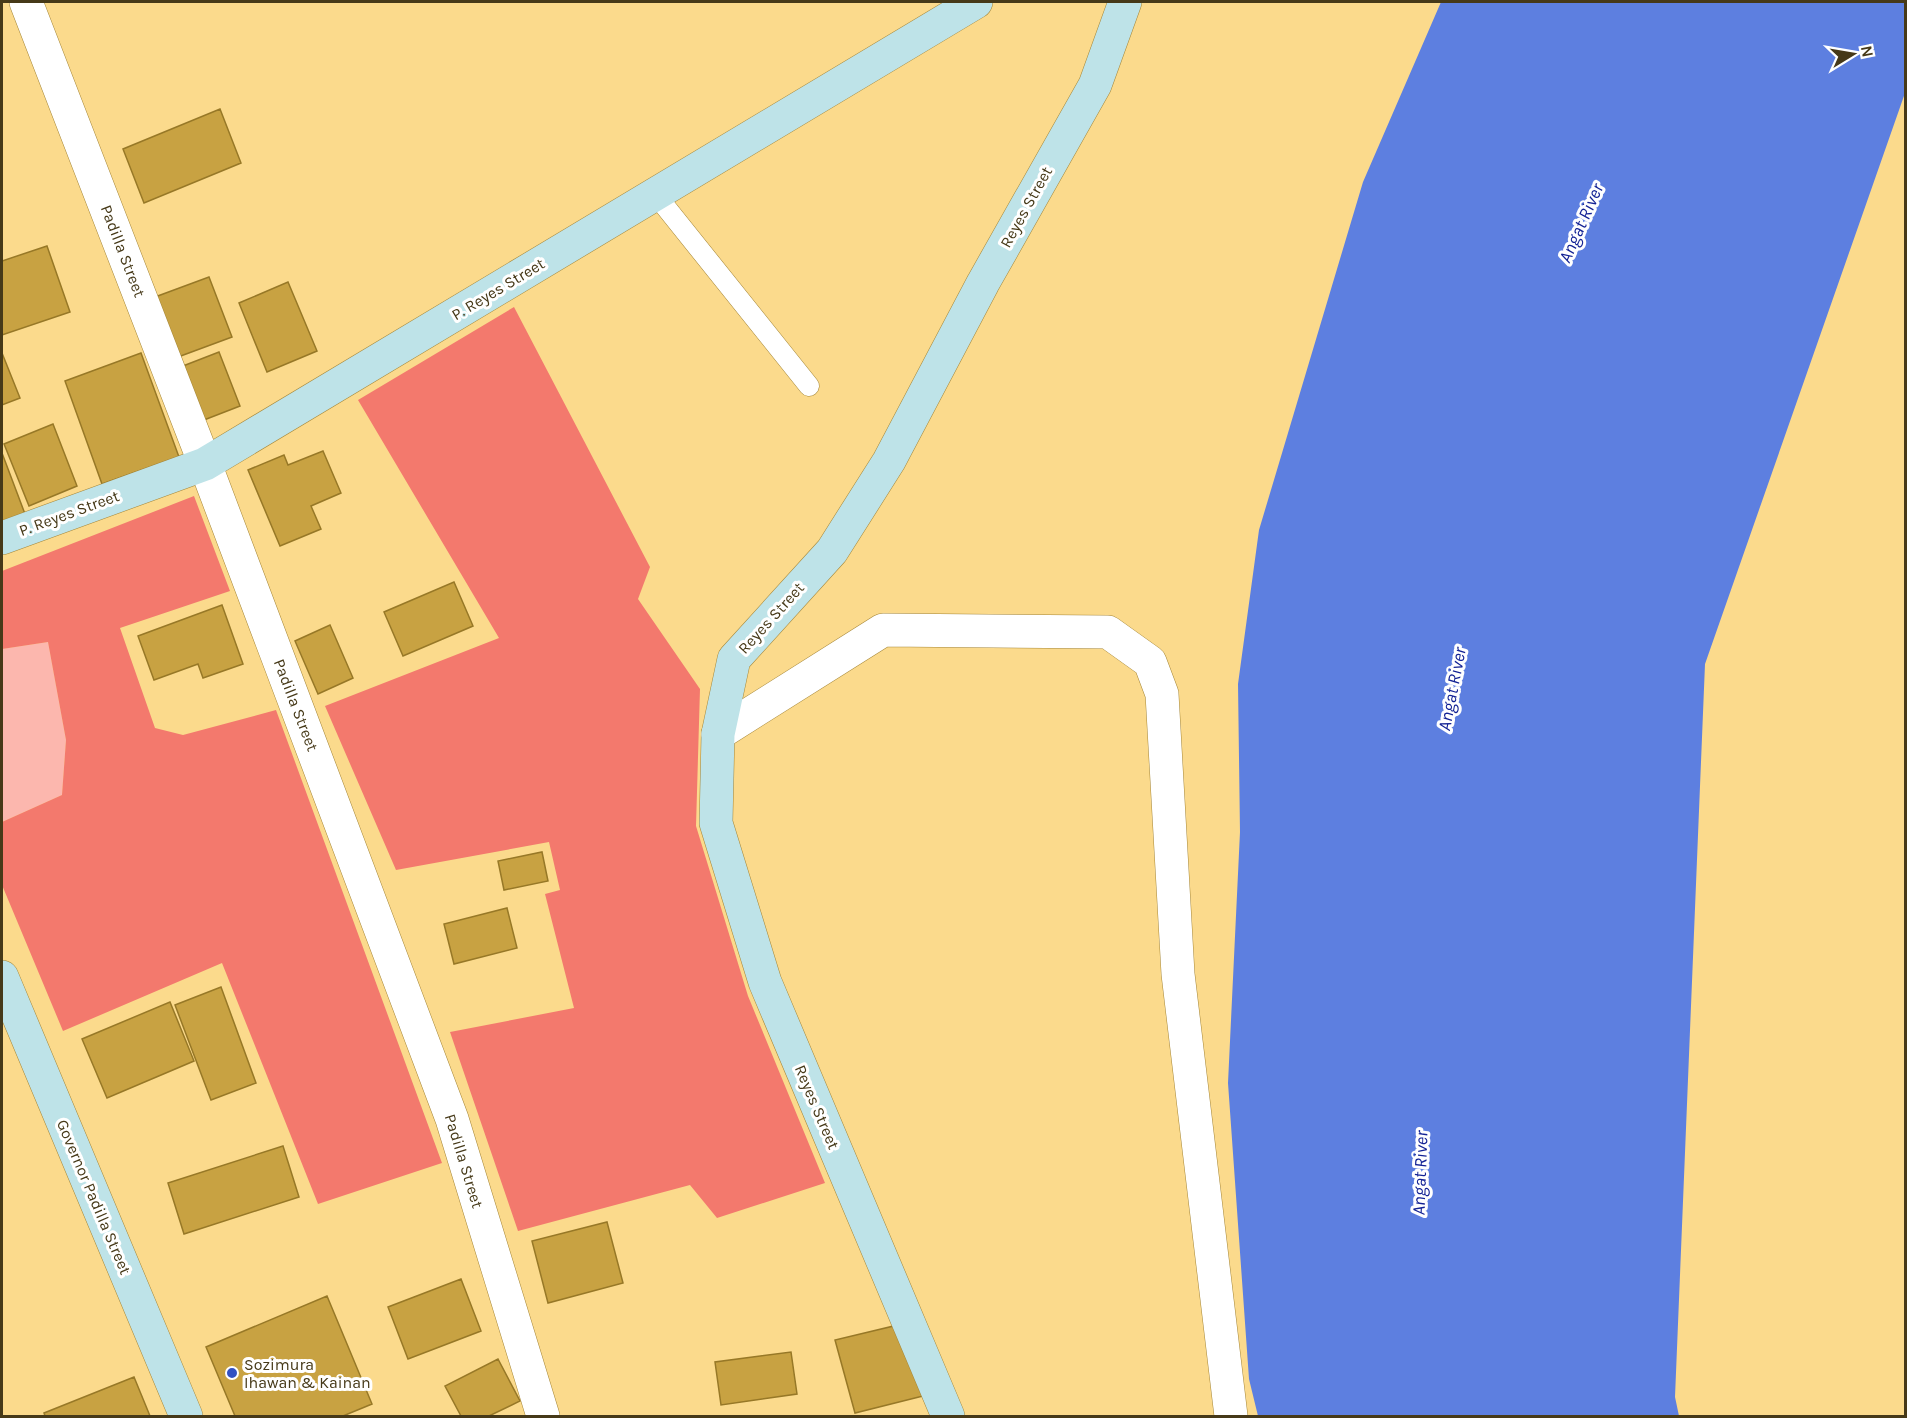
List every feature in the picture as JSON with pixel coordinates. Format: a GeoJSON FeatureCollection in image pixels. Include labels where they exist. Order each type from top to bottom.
{"type":"FeatureCollection","features":[{"type":"Feature","properties":{"kind":"street","name":"Padilla Street"},"geometry":{"type":"LineString","coordinates":[[26,2],[205,464],[452,1119],[543,1416]]}},
{"type":"Feature","properties":{"kind":"street","name":"P. Reyes Street"},"geometry":{"type":"LineString","coordinates":[[2,538],[205,464],[976,2]]}},
{"type":"Feature","properties":{"kind":"street","name":"Reyes Street"},"geometry":{"type":"LineString","coordinates":[[948,1416],[765,982],[716,823],[718,734],[734,659],[832,551],[889,460],[983,283],[1095,85],[1125,2]]}},
{"type":"Feature","properties":{"kind":"street"},"geometry":{"type":"LineString","coordinates":[[718,734],[883,630],[1108,632],[1149,662],[1162,694],[1178,974],[1231,1416]]}},
{"type":"Feature","properties":{"kind":"street","name":"Governor Padilla Street"},"geometry":{"type":"LineString","coordinates":[[2,978],[186,1416]]}},
{"type":"Feature","properties":{"kind":"lane"},"geometry":{"type":"LineString","coordinates":[[656,195],[809,386]]}},
{"type":"Feature","properties":{"kind":"shaded area"},"geometry":{"type":"Polygon","coordinates":[[[514,307],[650,567],[638,599],[700,689],[696,826],[748,996],[825,1183],[717,1218],[690,1185],[518,1231],[450,1032],[574,1008],[545,894],[560,890],[549,842],[396,870],[325,706],[499,638],[358,400],[514,307]]]}},
{"type":"Feature","properties":{"kind":"shaded area"},"geometry":{"type":"Polygon","coordinates":[[[194,496],[230,591],[120,628],[155,728],[183,735],[276,710],[442,1163],[318,1204],[222,963],[63,1031],[2,885],[2,822],[62,795],[66,740],[48,642],[2,649],[2,571],[194,496]]]}},
{"type":"Feature","properties":{"kind":"shaded area"},"geometry":{"type":"Polygon","coordinates":[[[48,642],[66,740],[62,795],[2,822],[2,649],[48,642]]]}},
{"type":"Feature","properties":{"kind":"water","name":"Angat River"},"geometry":{"type":"Polygon","coordinates":[[[1441,2],[1905,2],[1905,93],[1705,664],[1675,1397],[1679,1416],[1258,1416],[1249,1379],[1228,1083],[1240,832],[1238,684],[1259,530],[1363,182],[1441,2]]]}},
{"type":"Feature","properties":{"kind":"building"},"geometry":{"type":"Polygon","coordinates":[[[220,109],[241,163],[144,203],[123,149],[220,109]]]}},
{"type":"Feature","properties":{"kind":"building"},"geometry":{"type":"Polygon","coordinates":[[[47,246],[70,312],[2,335],[2,261],[47,246]]]}},
{"type":"Feature","properties":{"kind":"building"},"geometry":{"type":"Polygon","coordinates":[[[209,277],[232,337],[178,357],[155,297],[209,277]]]}},
{"type":"Feature","properties":{"kind":"building"},"geometry":{"type":"Polygon","coordinates":[[[288,282],[317,351],[267,372],[239,303],[288,282]]]}},
{"type":"Feature","properties":{"kind":"building"},"geometry":{"type":"Polygon","coordinates":[[[219,352],[240,406],[204,420],[183,366],[219,352]]]}},
{"type":"Feature","properties":{"kind":"building"},"geometry":{"type":"Polygon","coordinates":[[[2,353],[20,398],[2,405],[2,353]]]}},
{"type":"Feature","properties":{"kind":"building"},"geometry":{"type":"Polygon","coordinates":[[[141,353],[179,457],[102,484],[65,381],[141,353]]]}},
{"type":"Feature","properties":{"kind":"building"},"geometry":{"type":"Polygon","coordinates":[[[53,424],[77,486],[29,506],[4,444],[53,424]]]}},
{"type":"Feature","properties":{"kind":"building"},"geometry":{"type":"Polygon","coordinates":[[[323,451],[341,493],[311,506],[321,529],[280,546],[248,470],[284,455],[288,465],[323,451]]]}},
{"type":"Feature","properties":{"kind":"building"},"geometry":{"type":"Polygon","coordinates":[[[2,453],[25,514],[2,523],[2,453]]]}},
{"type":"Feature","properties":{"kind":"building"},"geometry":{"type":"Polygon","coordinates":[[[454,582],[473,626],[403,656],[384,612],[454,582]]]}},
{"type":"Feature","properties":{"kind":"building"},"geometry":{"type":"Polygon","coordinates":[[[222,605],[243,664],[203,678],[198,664],[154,680],[138,636],[222,605]]]}},
{"type":"Feature","properties":{"kind":"building"},"geometry":{"type":"Polygon","coordinates":[[[330,625],[353,678],[318,694],[295,641],[330,625]]]}},
{"type":"Feature","properties":{"kind":"building"},"geometry":{"type":"Polygon","coordinates":[[[542,852],[548,881],[504,890],[498,861],[542,852]]]}},
{"type":"Feature","properties":{"kind":"building"},"geometry":{"type":"Polygon","coordinates":[[[507,908],[517,948],[454,964],[444,924],[507,908]]]}},
{"type":"Feature","properties":{"kind":"building"},"geometry":{"type":"Polygon","coordinates":[[[221,987],[256,1083],[211,1100],[175,1005],[221,987]]]}},
{"type":"Feature","properties":{"kind":"building"},"geometry":{"type":"Polygon","coordinates":[[[170,1002],[194,1061],[107,1098],[82,1039],[170,1002]]]}},
{"type":"Feature","properties":{"kind":"building"},"geometry":{"type":"Polygon","coordinates":[[[283,1146],[299,1197],[184,1234],[168,1183],[283,1146]]]}},
{"type":"Feature","properties":{"kind":"building"},"geometry":{"type":"Polygon","coordinates":[[[607,1222],[623,1283],[548,1303],[532,1241],[607,1222]]]}},
{"type":"Feature","properties":{"kind":"building"},"geometry":{"type":"Polygon","coordinates":[[[461,1279],[481,1331],[408,1359],[388,1307],[461,1279]]]}},
{"type":"Feature","properties":{"kind":"building"},"geometry":{"type":"Polygon","coordinates":[[[327,1296],[372,1404],[343,1416],[235,1416],[206,1347],[327,1296]]]}},
{"type":"Feature","properties":{"kind":"building"},"geometry":{"type":"Polygon","coordinates":[[[898,1325],[927,1395],[855,1413],[835,1340],[898,1325]]]}},
{"type":"Feature","properties":{"kind":"building"},"geometry":{"type":"Polygon","coordinates":[[[791,1352],[797,1394],[721,1405],[715,1362],[791,1352]]]}},
{"type":"Feature","properties":{"kind":"building"},"geometry":{"type":"Polygon","coordinates":[[[498,1359],[520,1401],[489,1416],[461,1416],[445,1386],[498,1359]]]}},
{"type":"Feature","properties":{"kind":"building"},"geometry":{"type":"Polygon","coordinates":[[[134,1377],[150,1416],[45,1416],[44,1413],[134,1377]]]}},
{"type":"Feature","properties":{"kind":"place","name":"Sozimura Ihawan & Kainan"},"geometry":{"type":"Point","coordinates":[232,1373]}}]}
